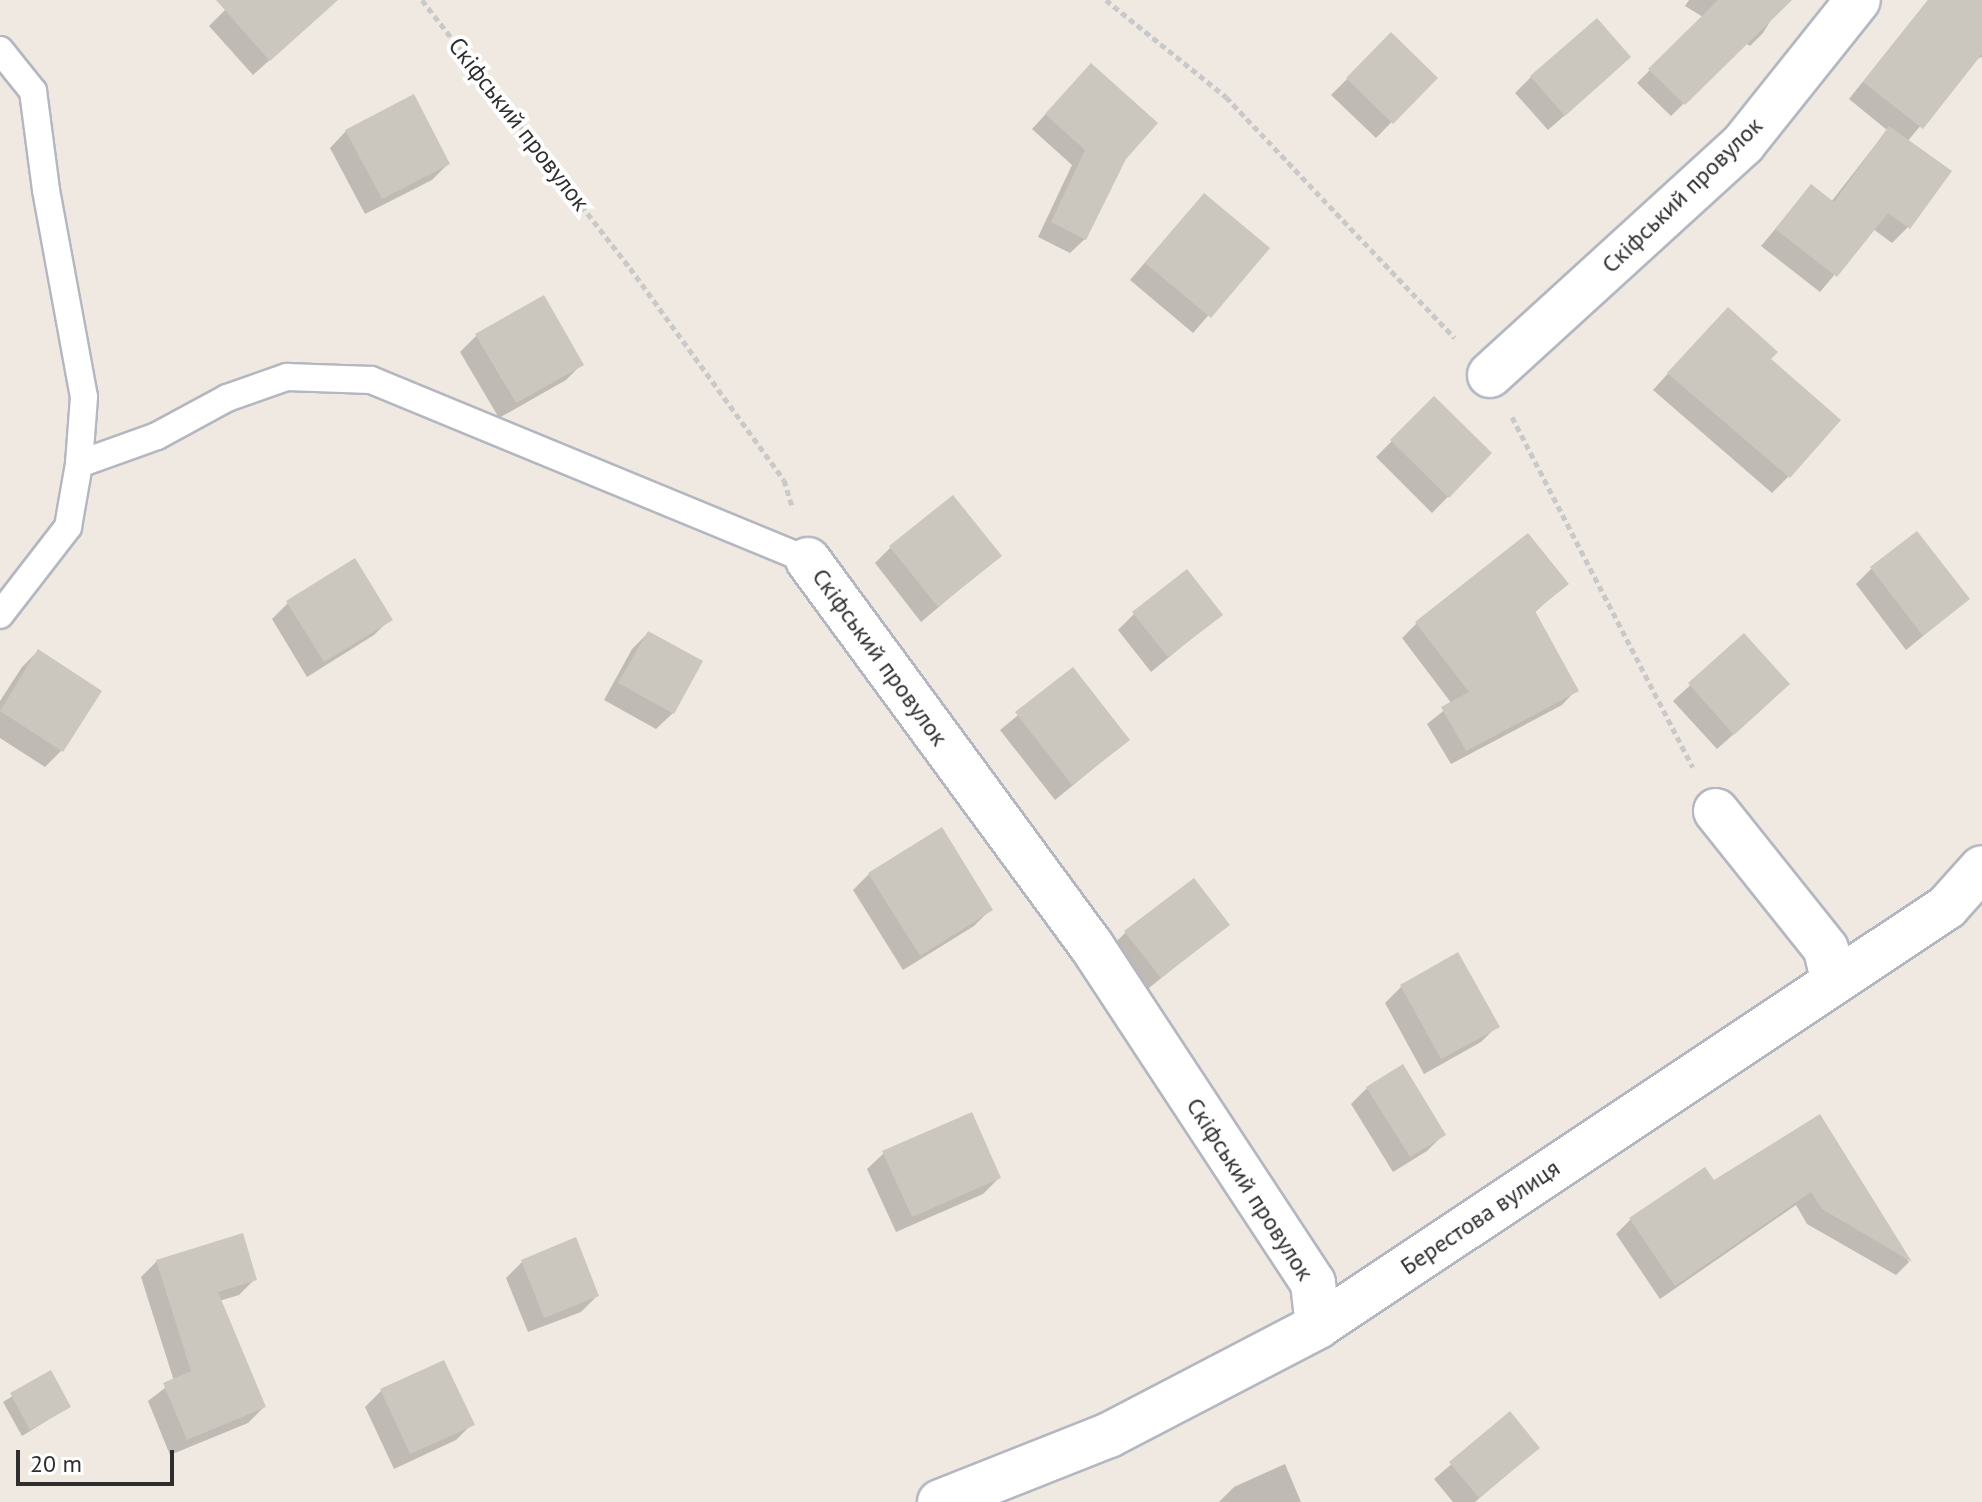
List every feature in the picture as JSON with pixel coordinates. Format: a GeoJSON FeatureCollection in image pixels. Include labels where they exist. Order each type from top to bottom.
{"type":"FeatureCollection","features":[{"type":"Feature","properties":{"kind":"street","name":"Скіфський провулок"},"geometry":{"type":"LineString","coordinates":[[1490,375],[1743,144],[1858,0]]}},
{"type":"Feature","properties":{"kind":"street","name":"Скіфський провулок"},"geometry":{"type":"LineString","coordinates":[[808,560],[1091,945],[1313,1283],[1318,1326]]}},
{"type":"Feature","properties":{"kind":"street"},"geometry":{"type":"LineString","coordinates":[[1716,811],[1826,949],[1833,980]]}},
{"type":"Feature","properties":{"kind":"street","name":"Берестова вулиця"},"geometry":{"type":"LineString","coordinates":[[940,1502],[1109,1435],[1318,1326],[1833,980],[1947,907],[1982,868]]}},
{"type":"Feature","properties":{"kind":"lane"},"geometry":{"type":"LineString","coordinates":[[0,50],[33,91],[46,190],[84,397],[79,464],[68,527],[0,615]]}},
{"type":"Feature","properties":{"kind":"lane"},"geometry":{"type":"LineString","coordinates":[[79,464],[157,436],[227,398],[287,377],[371,380],[808,560]]}},
{"type":"Feature","properties":{"kind":"path","name":"Скіфський провулок"},"geometry":{"type":"LineString","coordinates":[[422,0],[630,268],[784,480],[808,560]]}},
{"type":"Feature","properties":{"kind":"building"},"geometry":{"type":"Polygon","coordinates":[[[216,0],[338,0],[270,61],[216,0]]]}},
{"type":"Feature","properties":{"kind":"building"},"geometry":{"type":"Polygon","coordinates":[[[1718,0],[1792,0],[1685,105],[1648,69],[1718,0]]]}},
{"type":"Feature","properties":{"kind":"building"},"geometry":{"type":"Polygon","coordinates":[[[1928,0],[1982,0],[1982,54],[1923,129],[1863,82],[1928,0]]]}},
{"type":"Feature","properties":{"kind":"building"},"geometry":{"type":"Polygon","coordinates":[[[1597,18],[1631,57],[1565,116],[1530,76],[1597,18]]]}},
{"type":"Feature","properties":{"kind":"building"},"geometry":{"type":"Polygon","coordinates":[[[1391,32],[1438,78],[1393,124],[1346,78],[1391,32]]]}},
{"type":"Feature","properties":{"kind":"building"},"geometry":{"type":"Polygon","coordinates":[[[1091,63],[1158,123],[1126,159],[1086,240],[1051,222],[1085,150],[1045,114],[1091,63]]]}},
{"type":"Feature","properties":{"kind":"building"},"geometry":{"type":"Polygon","coordinates":[[[414,94],[450,164],[382,199],[345,130],[414,94]]]}},
{"type":"Feature","properties":{"kind":"building"},"geometry":{"type":"Polygon","coordinates":[[[1889,126],[1952,171],[1910,229],[1888,213],[1837,277],[1775,229],[1811,184],[1834,202],[1889,126]]]}},
{"type":"Feature","properties":{"kind":"building"},"geometry":{"type":"Polygon","coordinates":[[[1204,193],[1270,248],[1211,318],[1145,263],[1204,193]]]}},
{"type":"Feature","properties":{"kind":"building"},"geometry":{"type":"Polygon","coordinates":[[[544,295],[584,365],[516,403],[475,334],[544,295]]]}},
{"type":"Feature","properties":{"kind":"building"},"geometry":{"type":"Polygon","coordinates":[[[1728,307],[1778,352],[1771,359],[1841,420],[1790,478],[1667,373],[1728,307]]]}},
{"type":"Feature","properties":{"kind":"building"},"geometry":{"type":"Polygon","coordinates":[[[1434,396],[1492,453],[1449,498],[1390,440],[1434,396]]]}},
{"type":"Feature","properties":{"kind":"building"},"geometry":{"type":"Polygon","coordinates":[[[953,495],[1002,556],[938,607],[889,546],[953,495]]]}},
{"type":"Feature","properties":{"kind":"building"},"geometry":{"type":"Polygon","coordinates":[[[1917,531],[1970,599],[1923,636],[1870,567],[1917,531]]]}},
{"type":"Feature","properties":{"kind":"building"},"geometry":{"type":"Polygon","coordinates":[[[1528,533],[1569,584],[1535,611],[1579,691],[1466,751],[1441,707],[1469,692],[1415,622],[1528,533]]]}},
{"type":"Feature","properties":{"kind":"building"},"geometry":{"type":"Polygon","coordinates":[[[355,558],[393,620],[324,662],[286,601],[355,558]]]}},
{"type":"Feature","properties":{"kind":"building"},"geometry":{"type":"Polygon","coordinates":[[[1187,569],[1223,615],[1168,657],[1132,612],[1187,569]]]}},
{"type":"Feature","properties":{"kind":"building"},"geometry":{"type":"Polygon","coordinates":[[[648,631],[703,661],[674,714],[618,683],[648,631]]]}},
{"type":"Feature","properties":{"kind":"building"},"geometry":{"type":"Polygon","coordinates":[[[1744,633],[1790,684],[1734,735],[1688,683],[1744,633]]]}},
{"type":"Feature","properties":{"kind":"building"},"geometry":{"type":"Polygon","coordinates":[[[38,649],[102,691],[63,752],[0,711],[38,649]]]}},
{"type":"Feature","properties":{"kind":"building"},"geometry":{"type":"Polygon","coordinates":[[[1073,667],[1130,740],[1072,785],[1015,712],[1073,667]]]}},
{"type":"Feature","properties":{"kind":"building"},"geometry":{"type":"Polygon","coordinates":[[[942,827],[993,910],[920,956],[868,873],[942,827]]]}},
{"type":"Feature","properties":{"kind":"building"},"geometry":{"type":"Polygon","coordinates":[[[1194,878],[1230,925],[1161,978],[1124,931],[1194,878]]]}},
{"type":"Feature","properties":{"kind":"building"},"geometry":{"type":"Polygon","coordinates":[[[1458,952],[1500,1027],[1441,1059],[1400,985],[1458,952]]]}},
{"type":"Feature","properties":{"kind":"building"},"geometry":{"type":"Polygon","coordinates":[[[1403,1064],[1446,1135],[1410,1157],[1366,1087],[1403,1064]]]}},
{"type":"Feature","properties":{"kind":"building"},"geometry":{"type":"Polygon","coordinates":[[[972,1112],[1001,1178],[912,1217],[882,1151],[972,1112]]]}},
{"type":"Feature","properties":{"kind":"building"},"geometry":{"type":"Polygon","coordinates":[[[1820,1114],[1912,1262],[1822,1209],[1811,1192],[1675,1286],[1629,1218],[1705,1167],[1714,1180],[1820,1114]]]}},
{"type":"Feature","properties":{"kind":"building"},"geometry":{"type":"Polygon","coordinates":[[[243,1233],[257,1280],[218,1292],[266,1407],[187,1440],[163,1383],[191,1371],[156,1260],[243,1233]]]}},
{"type":"Feature","properties":{"kind":"building"},"geometry":{"type":"Polygon","coordinates":[[[576,1237],[599,1296],[544,1318],[521,1260],[576,1237]]]}},
{"type":"Feature","properties":{"kind":"building"},"geometry":{"type":"Polygon","coordinates":[[[444,1360],[475,1425],[410,1454],[380,1389],[444,1360]]]}},
{"type":"Feature","properties":{"kind":"building"},"geometry":{"type":"Polygon","coordinates":[[[51,1370],[71,1407],[30,1430],[10,1393],[51,1370]]]}},
{"type":"Feature","properties":{"kind":"building"},"geometry":{"type":"Polygon","coordinates":[[[1510,1411],[1540,1448],[1479,1498],[1449,1462],[1510,1411]]]}}]}
